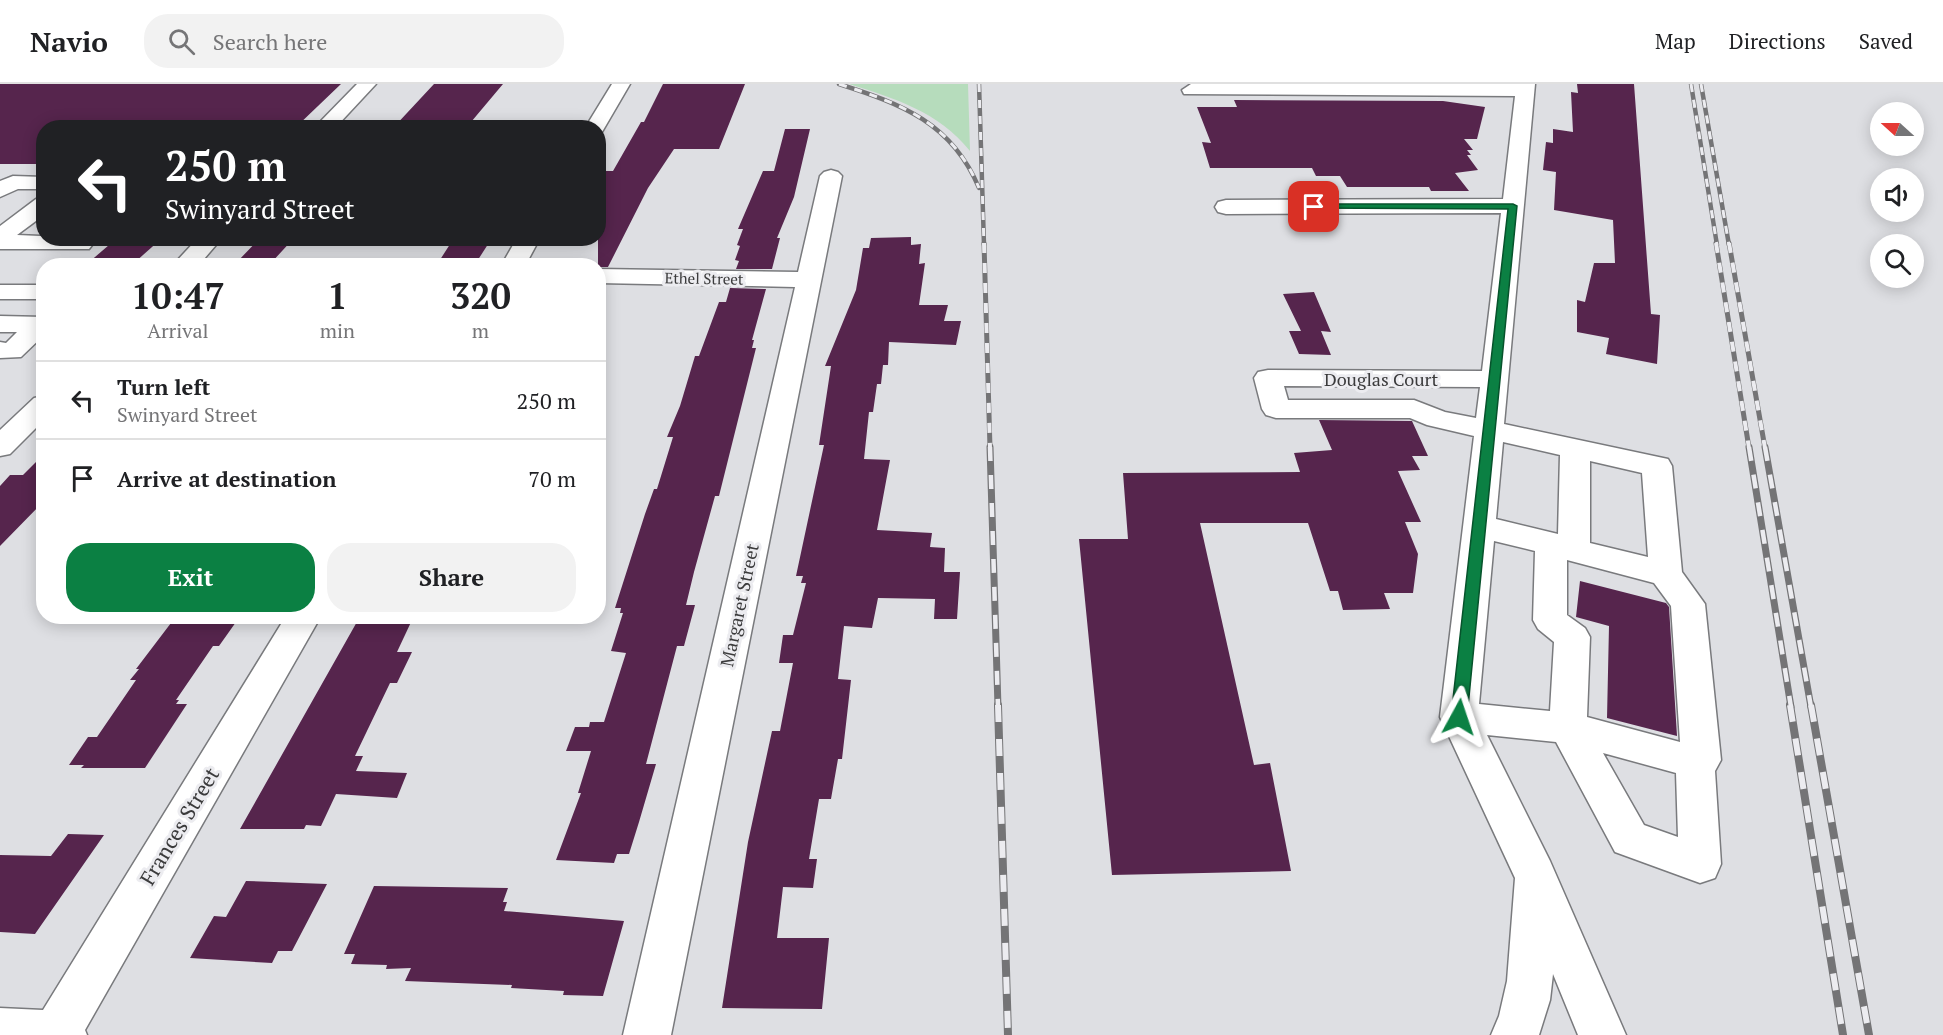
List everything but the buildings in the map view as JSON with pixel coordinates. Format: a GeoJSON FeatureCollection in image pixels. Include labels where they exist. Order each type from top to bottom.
{"type":"FeatureCollection","features":[{"type":"Feature","properties":{"kind":"street"},"geometry":{"type":"LineString","coordinates":[[331,120],[367,84]]}},
{"type":"Feature","properties":{"kind":"street"},"geometry":{"type":"LineString","coordinates":[[600,120],[621,84]]}},
{"type":"Feature","properties":{"kind":"street"},"geometry":{"type":"LineString","coordinates":[[1191,90],[1526,87],[1459,717],[1535,875],[1602,1035]]}},
{"type":"Feature","properties":{"kind":"street","name":"Margaret Street"},"geometry":{"type":"LineString","coordinates":[[647,1035],[831,176]]}},
{"type":"Feature","properties":{"kind":"street"},"geometry":{"type":"LineString","coordinates":[[0,191],[13,182],[36,183]]}},
{"type":"Feature","properties":{"kind":"street"},"geometry":{"type":"LineString","coordinates":[[1226,207],[1513,206]]}},
{"type":"Feature","properties":{"kind":"street"},"geometry":{"type":"LineString","coordinates":[[0,237],[36,210]]}},
{"type":"Feature","properties":{"kind":"street"},"geometry":{"type":"LineString","coordinates":[[0,242],[36,242]]}},
{"type":"Feature","properties":{"kind":"street"},"geometry":{"type":"LineString","coordinates":[[61,258],[77,246]]}},
{"type":"Feature","properties":{"kind":"street"},"geometry":{"type":"LineString","coordinates":[[192,258],[203,246]]}},
{"type":"Feature","properties":{"kind":"street"},"geometry":{"type":"LineString","coordinates":[[0,264],[36,265]]}},
{"type":"Feature","properties":{"kind":"street"},"geometry":{"type":"LineString","coordinates":[[8,292],[36,276]]}},
{"type":"Feature","properties":{"kind":"street","name":"Ethel Street"},"geometry":{"type":"LineString","coordinates":[[606,276],[809,280]]}},
{"type":"Feature","properties":{"kind":"street"},"geometry":{"type":"LineString","coordinates":[[8,292],[36,292]]}},
{"type":"Feature","properties":{"kind":"street"},"geometry":{"type":"LineString","coordinates":[[0,324],[36,324]]}},
{"type":"Feature","properties":{"kind":"street"},"geometry":{"type":"LineString","coordinates":[[0,350],[12,351],[36,328]]}},
{"type":"Feature","properties":{"kind":"street","name":"Douglas Court"},"geometry":{"type":"LineString","coordinates":[[1489,430],[1437,419],[1414,409],[1276,409],[1268,378],[1494,379]]}},
{"type":"Feature","properties":{"kind":"street"},"geometry":{"type":"LineString","coordinates":[[0,447],[36,412]]}},
{"type":"Feature","properties":{"kind":"street"},"geometry":{"type":"LineString","coordinates":[[1459,717],[1568,729],[1695,762],[1701,760],[1688,604],[1666,574],[1657,466],[1489,430]]}},
{"type":"Feature","properties":{"kind":"street"},"geometry":{"type":"LineString","coordinates":[[1575,449],[1563,547],[1550,620],[1572,637],[1568,729],[1630,839],[1700,864],[1695,762]]}},
{"type":"Feature","properties":{"kind":"street"},"geometry":{"type":"LineString","coordinates":[[1479,526],[1666,574]]}},
{"type":"Feature","properties":{"kind":"street","name":"Frances Street"},"geometry":{"type":"LineString","coordinates":[[55,1035],[299,624]]}},
{"type":"Feature","properties":{"kind":"street"},"geometry":{"type":"LineString","coordinates":[[1515,1035],[1524,1019],[1530,994],[1535,875]]}},
{"type":"Feature","properties":{"kind":"street"},"geometry":{"type":"LineString","coordinates":[[0,1032],[63,1035]]}},
{"type":"Feature","properties":{"kind":"green space"},"geometry":{"type":"Polygon","coordinates":[[[849,84],[968,84],[970,151],[958,137],[930,116],[899,101],[849,84]]]}},
{"type":"Feature","properties":{"kind":"railway"},"geometry":{"type":"LineString","coordinates":[[839,84],[884,100],[923,119],[955,147],[979,188]]}},
{"type":"Feature","properties":{"kind":"railway"},"geometry":{"type":"LineString","coordinates":[[979,84],[984,245]]}},
{"type":"Feature","properties":{"kind":"railway"},"geometry":{"type":"LineString","coordinates":[[1691,84],[1717,245]]}},
{"type":"Feature","properties":{"kind":"railway"},"geometry":{"type":"LineString","coordinates":[[1701,84],[1729,245]]}},
{"type":"Feature","properties":{"kind":"railway"},"geometry":{"type":"LineString","coordinates":[[984,243],[990,448]]}},
{"type":"Feature","properties":{"kind":"railway"},"geometry":{"type":"LineString","coordinates":[[1716,243],[1749,448]]}},
{"type":"Feature","properties":{"kind":"railway"},"geometry":{"type":"LineString","coordinates":[[1729,243],[1765,448]]}},
{"type":"Feature","properties":{"kind":"railway"},"geometry":{"type":"LineString","coordinates":[[990,447],[998,707]]}},
{"type":"Feature","properties":{"kind":"railway"},"geometry":{"type":"LineString","coordinates":[[1749,447],[1791,707]]}},
{"type":"Feature","properties":{"kind":"railway"},"geometry":{"type":"LineString","coordinates":[[1765,447],[1811,707]]}},
{"type":"Feature","properties":{"kind":"railway"},"geometry":{"type":"LineString","coordinates":[[998,705],[1008,1035]]}},
{"type":"Feature","properties":{"kind":"railway"},"geometry":{"type":"LineString","coordinates":[[1790,705],[1843,1035]]}},
{"type":"Feature","properties":{"kind":"railway"},"geometry":{"type":"LineString","coordinates":[[1811,705],[1869,1035]]}},
{"type":"Feature","properties":{"kind":"route"},"geometry":{"type":"LineString","coordinates":[[1314,207],[1513,206],[1459,717]]}}]}
